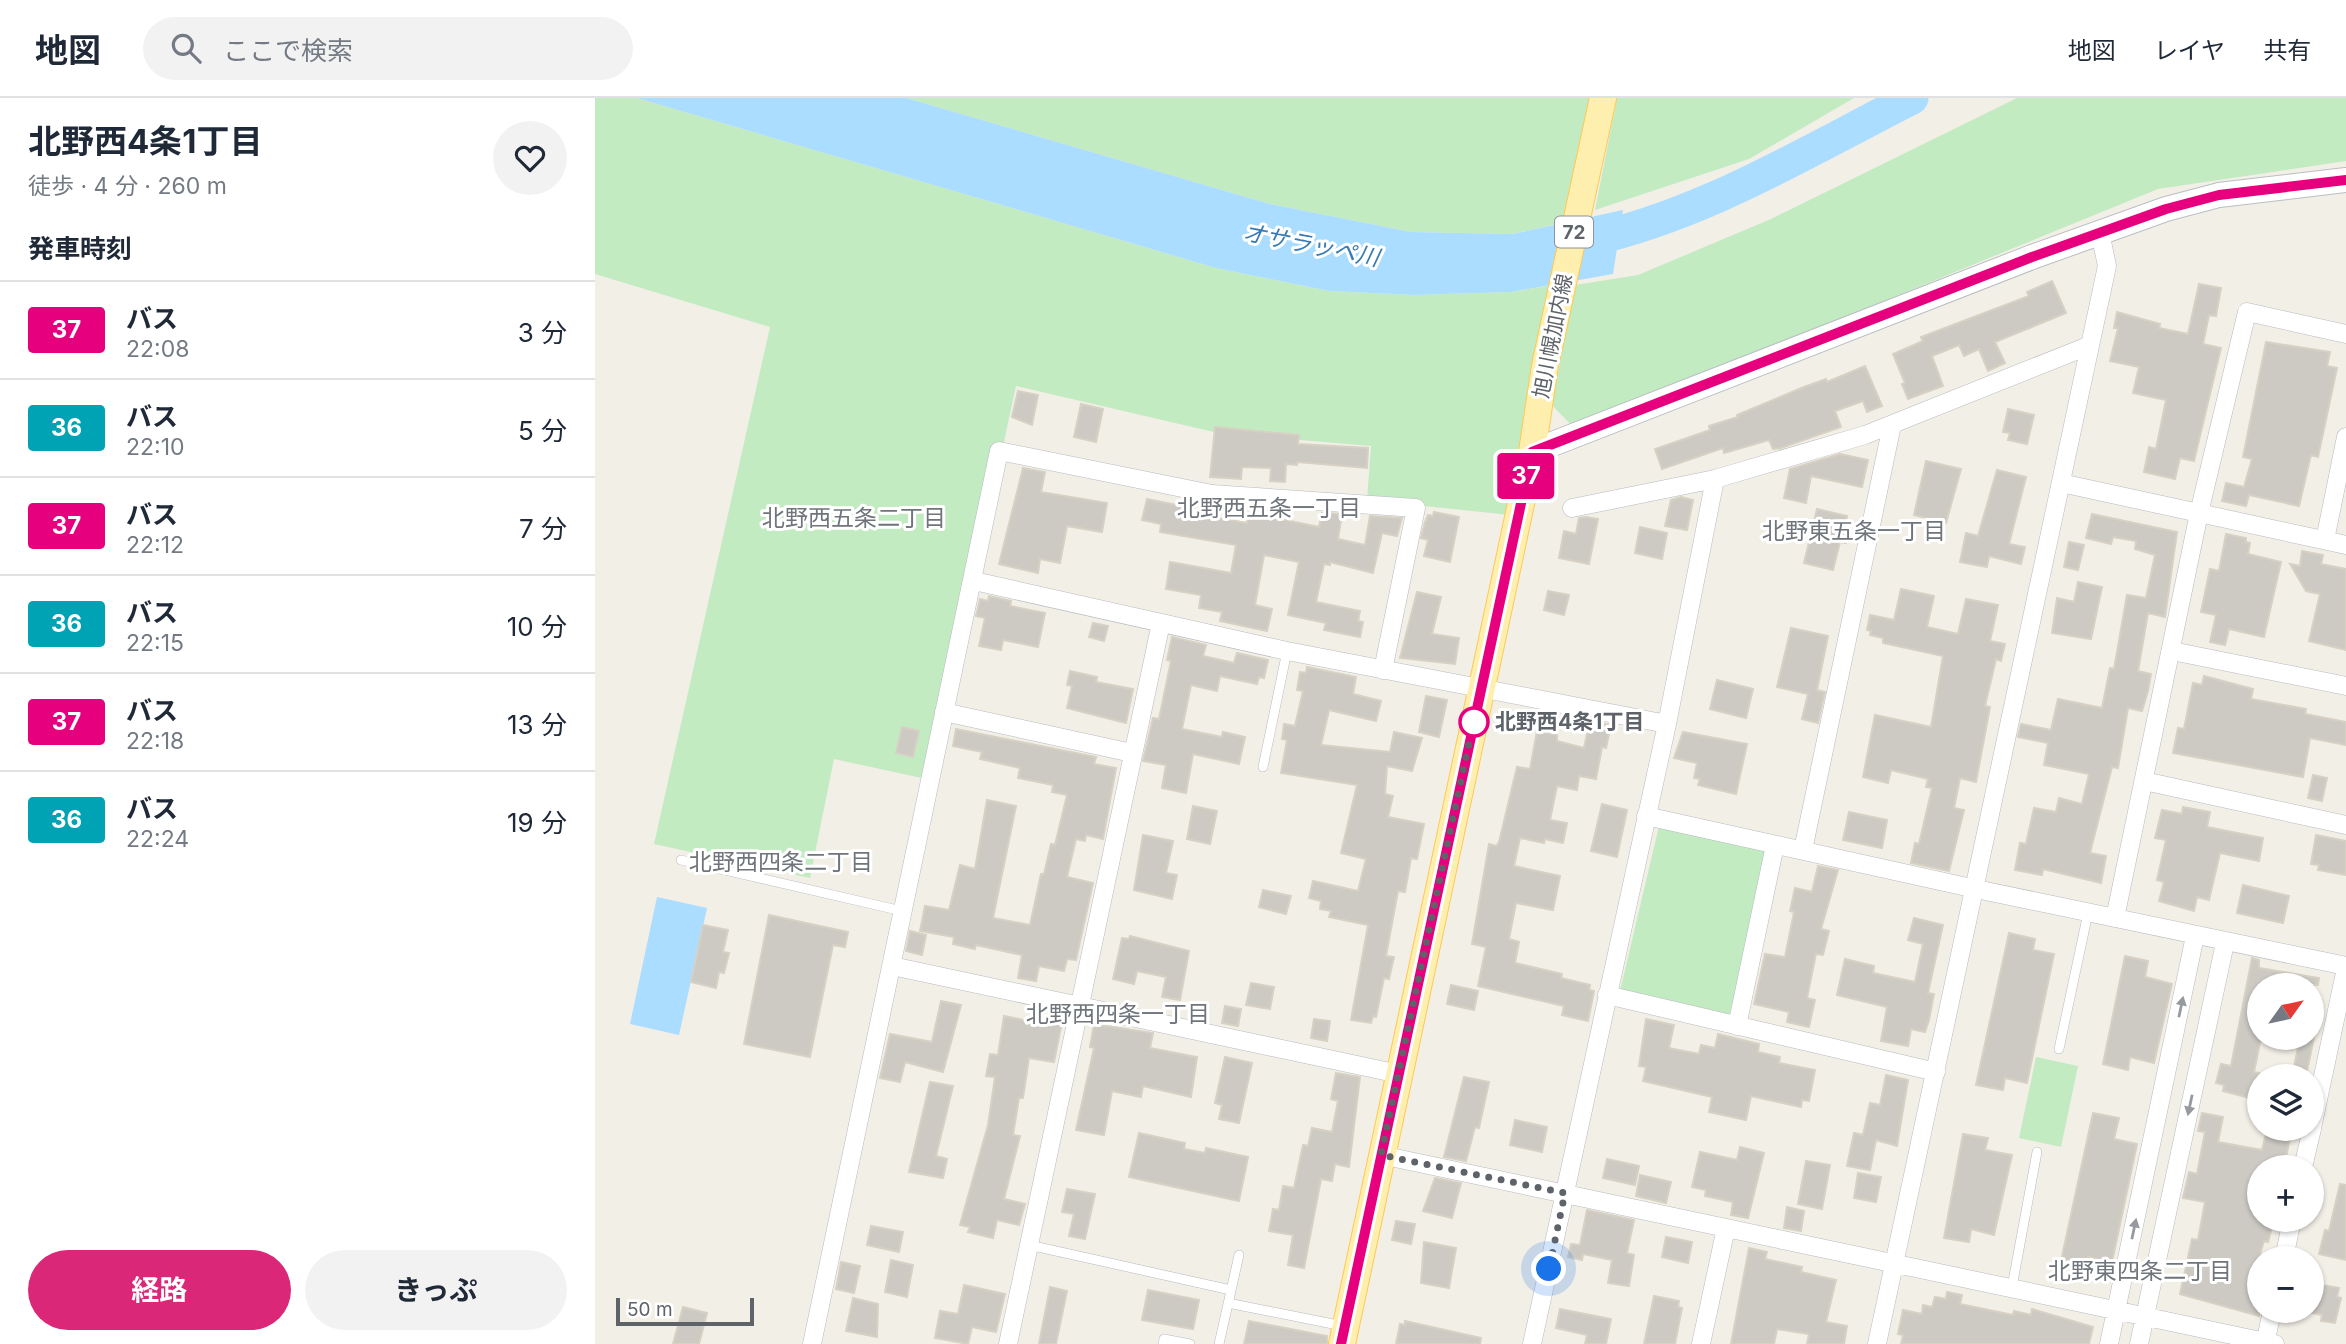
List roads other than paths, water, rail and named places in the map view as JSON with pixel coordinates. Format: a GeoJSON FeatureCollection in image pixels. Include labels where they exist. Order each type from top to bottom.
{"type":"FeatureCollection","features":[{"type":"Feature","properties":{"kind":"main road","name":"旭川幌加内線"},"geometry":{"type":"LineString","coordinates":[[1532,452],[1545,366],[1603,98]]}},
{"type":"Feature","properties":{"kind":"main road","name":"72"},"geometry":{"type":"LineString","coordinates":[[1343,1335],[1532,452]]}},
{"type":"Feature","properties":{"kind":"street"},"geometry":{"type":"LineString","coordinates":[[1532,452],[2100,232],[2166,209],[2219,195],[2346,180]]}},
{"type":"Feature","properties":{"kind":"street"},"geometry":{"type":"LineString","coordinates":[[1877,1344],[2107,265],[2100,232]]}},
{"type":"Feature","properties":{"kind":"street"},"geometry":{"type":"LineString","coordinates":[[2115,918],[2199,513],[2247,312],[2346,334]]}},
{"type":"Feature","properties":{"kind":"street"},"geometry":{"type":"LineString","coordinates":[[1572,508],[1715,479],[1892,425],[2088,346]]}},
{"type":"Feature","properties":{"kind":"street"},"geometry":{"type":"LineString","coordinates":[[1803,850],[1892,425]]}},
{"type":"Feature","properties":{"kind":"street"},"geometry":{"type":"LineString","coordinates":[[2325,540],[2346,437]]}},
{"type":"Feature","properties":{"kind":"street"},"geometry":{"type":"LineString","coordinates":[[812,1344],[944,712],[974,582],[999,451],[1212,494],[1416,508],[1383,670]]}},
{"type":"Feature","properties":{"kind":"street"},"geometry":{"type":"LineString","coordinates":[[1532,1344],[1667,724],[1715,479]]}},
{"type":"Feature","properties":{"kind":"street"},"geometry":{"type":"LineString","coordinates":[[2061,483],[2346,545]]}},
{"type":"Feature","properties":{"kind":"street"},"geometry":{"type":"LineString","coordinates":[[974,582],[1383,670],[1667,724]]}},
{"type":"Feature","properties":{"kind":"street"},"geometry":{"type":"LineString","coordinates":[[1008,1344],[1161,623]]}},
{"type":"Feature","properties":{"kind":"street"},"geometry":{"type":"LineString","coordinates":[[2172,651],[2346,687]]}},
{"type":"Feature","properties":{"kind":"street"},"geometry":{"type":"LineString","coordinates":[[944,712],[1132,753]]}},
{"type":"Feature","properties":{"kind":"street"},"geometry":{"type":"LineString","coordinates":[[2144,781],[2346,825]]}},
{"type":"Feature","properties":{"kind":"street"},"geometry":{"type":"LineString","coordinates":[[1646,816],[2346,967],[2324,1071]]}},
{"type":"Feature","properties":{"kind":"street"},"geometry":{"type":"LineString","coordinates":[[1737,1026],[1775,845]]}},
{"type":"Feature","properties":{"kind":"street"},"geometry":{"type":"LineString","coordinates":[[2109,1344],[2195,936]]}},
{"type":"Feature","properties":{"kind":"street"},"geometry":{"type":"LineString","coordinates":[[2139,1344],[2225,943]]}},
{"type":"Feature","properties":{"kind":"street"},"geometry":{"type":"LineString","coordinates":[[892,966],[1399,1074]]}},
{"type":"Feature","properties":{"kind":"street"},"geometry":{"type":"LineString","coordinates":[[1607,995],[1936,1072]]}},
{"type":"Feature","properties":{"kind":"street"},"geometry":{"type":"LineString","coordinates":[[1381,1155],[2269,1343],[2272,1323]]}},
{"type":"Feature","properties":{"kind":"street"},"geometry":{"type":"LineString","coordinates":[[1701,1344],[1726,1227]]}},
{"type":"Feature","properties":{"kind":"lane"},"geometry":{"type":"LineString","coordinates":[[1263,768],[1287,650]]}},
{"type":"Feature","properties":{"kind":"lane"},"geometry":{"type":"LineString","coordinates":[[681,860],[902,911]]}},
{"type":"Feature","properties":{"kind":"lane"},"geometry":{"type":"LineString","coordinates":[[2059,1049],[2088,913]]}},
{"type":"Feature","properties":{"kind":"lane"},"geometry":{"type":"LineString","coordinates":[[2012,1287],[2036,1152]]}},
{"type":"Feature","properties":{"kind":"lane"},"geometry":{"type":"LineString","coordinates":[[1029,1245],[1231,1290]]}},
{"type":"Feature","properties":{"kind":"lane"},"geometry":{"type":"LineString","coordinates":[[1219,1344],[1239,1255]]}},
{"type":"Feature","properties":{"kind":"lane"},"geometry":{"type":"LineString","coordinates":[[1228,1303],[1343,1335]]}},
{"type":"Feature","properties":{"kind":"lane"},"geometry":{"type":"LineString","coordinates":[[1163,1344],[1164,1339],[1189,1344]]}},
{"type":"Feature","properties":{"kind":"water"},"geometry":{"type":"Polygon","coordinates":[[[637,98],[906,98],[1270,204],[1411,232],[1513,234],[1623,210],[1613,274],[1511,292],[1414,295],[1329,291],[1216,268],[637,98]]]}},
{"type":"Feature","properties":{"kind":"water"},"geometry":{"type":"Polygon","coordinates":[[[657,897],[707,908],[679,1035],[630,1024],[657,897]]]}},
{"type":"Feature","properties":{"kind":"waterway","name":"オサラッペ川"},"geometry":{"type":"LineString","coordinates":[[1575,243],[1620,232],[1706,202],[1790,162],[1912,98]]}},
{"type":"Feature","properties":{"kind":"place","name":"北野西4条1丁目"},"geometry":{"type":"Point","coordinates":[1474,722]}},
{"type":"Feature","properties":{"kind":"district","name":"北野西五条一丁目"},"geometry":{"type":"Point","coordinates":[1269,508]}},
{"type":"Feature","properties":{"kind":"district","name":"北野西五条二丁目"},"geometry":{"type":"Point","coordinates":[854,518]}},
{"type":"Feature","properties":{"kind":"district","name":"北野東五条一丁目"},"geometry":{"type":"Point","coordinates":[1854,531]}},
{"type":"Feature","properties":{"kind":"district","name":"北野西四条二丁目"},"geometry":{"type":"Point","coordinates":[781,862]}},
{"type":"Feature","properties":{"kind":"district","name":"北野西四条一丁目"},"geometry":{"type":"Point","coordinates":[1118,1014]}},
{"type":"Feature","properties":{"kind":"district","name":"北野東四条二丁目"},"geometry":{"type":"Point","coordinates":[2140,1271]}}]}
